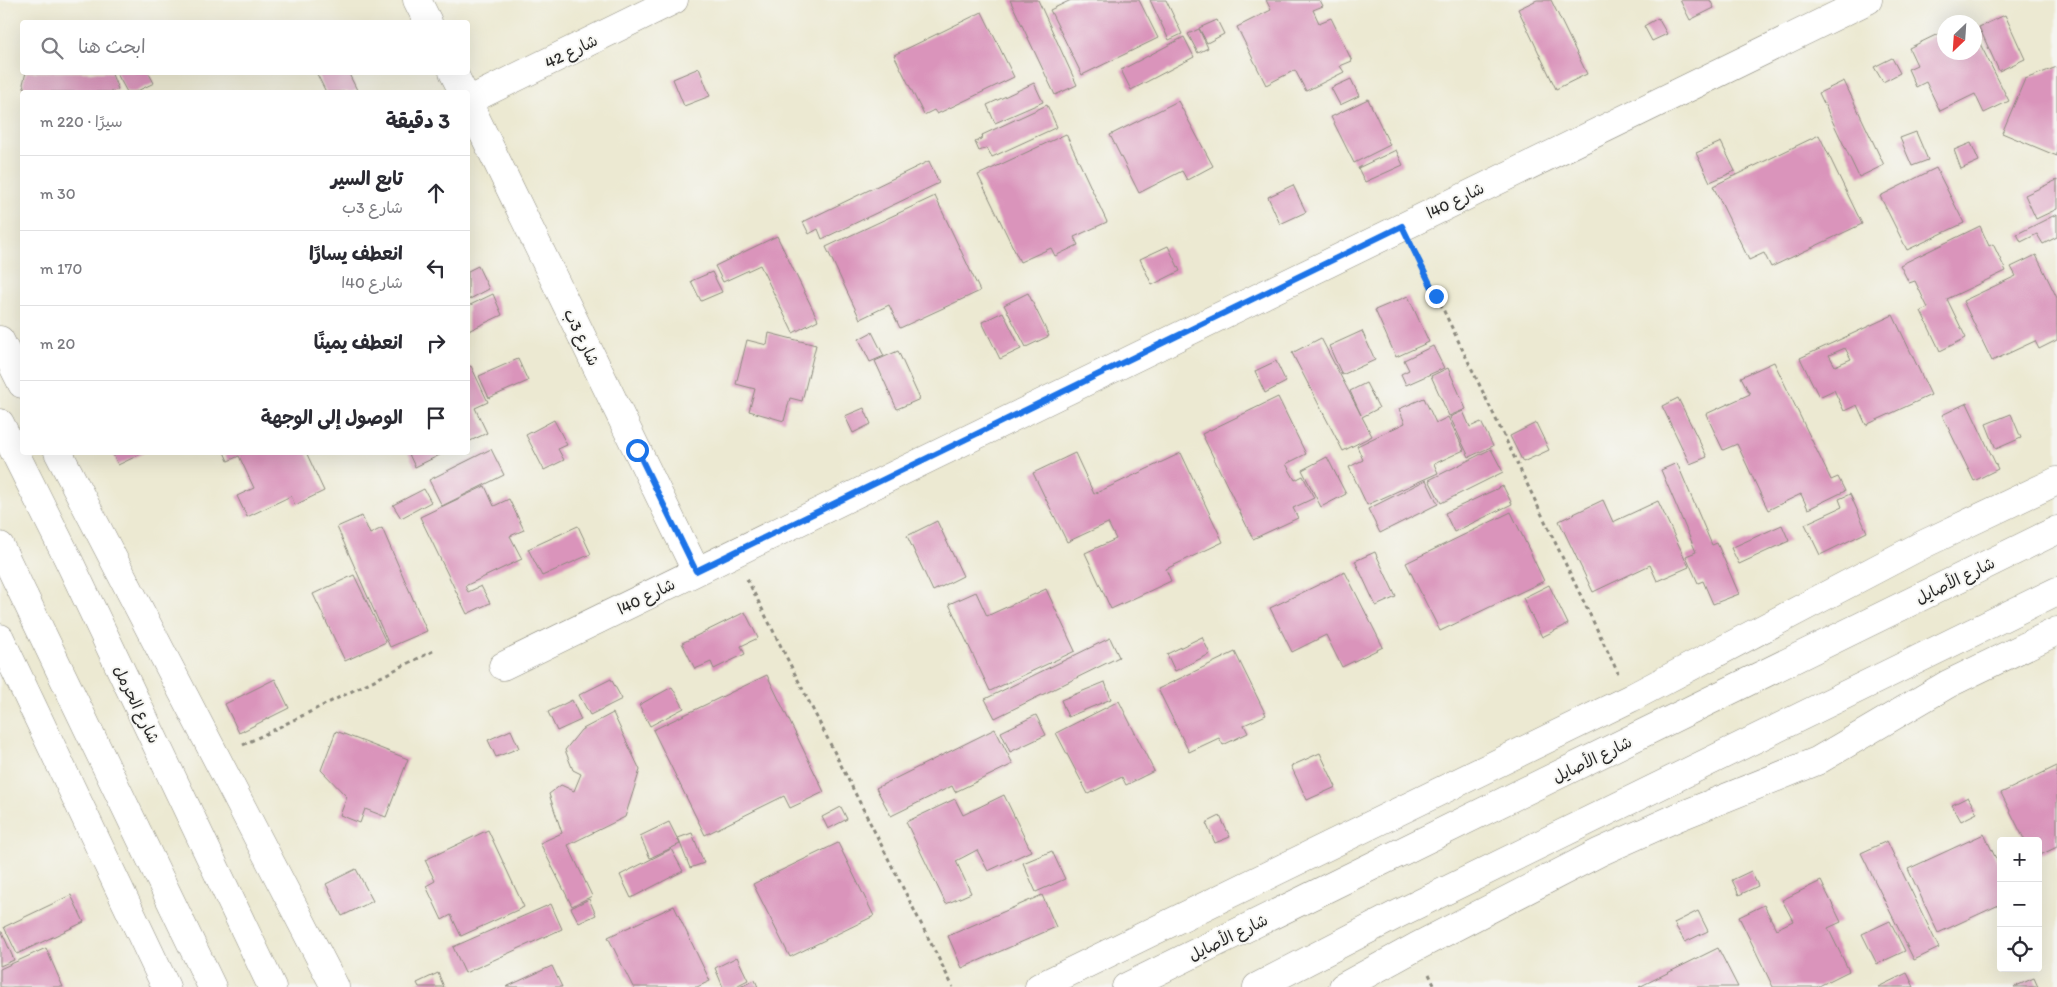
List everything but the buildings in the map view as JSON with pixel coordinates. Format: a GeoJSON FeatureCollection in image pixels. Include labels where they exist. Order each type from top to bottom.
{"type":"FeatureCollection","features":[{"type":"Feature","properties":{"kind":"street"},"geometry":{"type":"LineString","coordinates":[[417,0],[427,20]]}},
{"type":"Feature","properties":{"kind":"street","name":"شارع 42"},"geometry":{"type":"LineString","coordinates":[[470,101],[674,0]]}},
{"type":"Feature","properties":{"kind":"street","name":"شارع 40ا"},"geometry":{"type":"LineString","coordinates":[[503,666],[733,552],[1868,0]]}},
{"type":"Feature","properties":{"kind":"street"},"geometry":{"type":"LineString","coordinates":[[454,75],[462,90]]}},
{"type":"Feature","properties":{"kind":"street","name":"شارع 3ب"},"geometry":{"type":"LineString","coordinates":[[470,106],[696,571]]}},
{"type":"Feature","properties":{"kind":"street"},"geometry":{"type":"LineString","coordinates":[[0,340],[20,380]]}},
{"type":"Feature","properties":{"kind":"street","name":"شارع الحرمل"},"geometry":{"type":"LineString","coordinates":[[0,423],[68,560],[272,987]]}},
{"type":"Feature","properties":{"kind":"street"},"geometry":{"type":"LineString","coordinates":[[60,455],[335,987]]}},
{"type":"Feature","properties":{"kind":"street"},"geometry":{"type":"LineString","coordinates":[[1039,987],[1630,698],[1924,544],[2057,481]]}},
{"type":"Feature","properties":{"kind":"street"},"geometry":{"type":"LineString","coordinates":[[68,560],[77,489]]}},
{"type":"Feature","properties":{"kind":"street","name":"شارع الأصايل"},"geometry":{"type":"LineString","coordinates":[[1126,987],[2057,530]]}},
{"type":"Feature","properties":{"kind":"street"},"geometry":{"type":"LineString","coordinates":[[0,546],[212,987]]}},
{"type":"Feature","properties":{"kind":"street"},"geometry":{"type":"LineString","coordinates":[[1257,987],[1414,906],[2057,591]]}},
{"type":"Feature","properties":{"kind":"street"},"geometry":{"type":"LineString","coordinates":[[1343,987],[1600,852],[1686,814],[1816,761],[1948,684],[2057,631]]}},
{"type":"Feature","properties":{"kind":"street"},"geometry":{"type":"LineString","coordinates":[[0,638],[166,987]]}},
{"type":"Feature","properties":{"kind":"path"},"geometry":{"type":"LineString","coordinates":[[1402,226],[1630,698]]}},
{"type":"Feature","properties":{"kind":"path"},"geometry":{"type":"LineString","coordinates":[[733,552],[953,987]]}},
{"type":"Feature","properties":{"kind":"path"},"geometry":{"type":"LineString","coordinates":[[216,759],[436,650]]}},
{"type":"Feature","properties":{"kind":"route"},"geometry":{"type":"LineString","coordinates":[[637,450],[696,571],[1402,226],[1436,296]]}}]}
